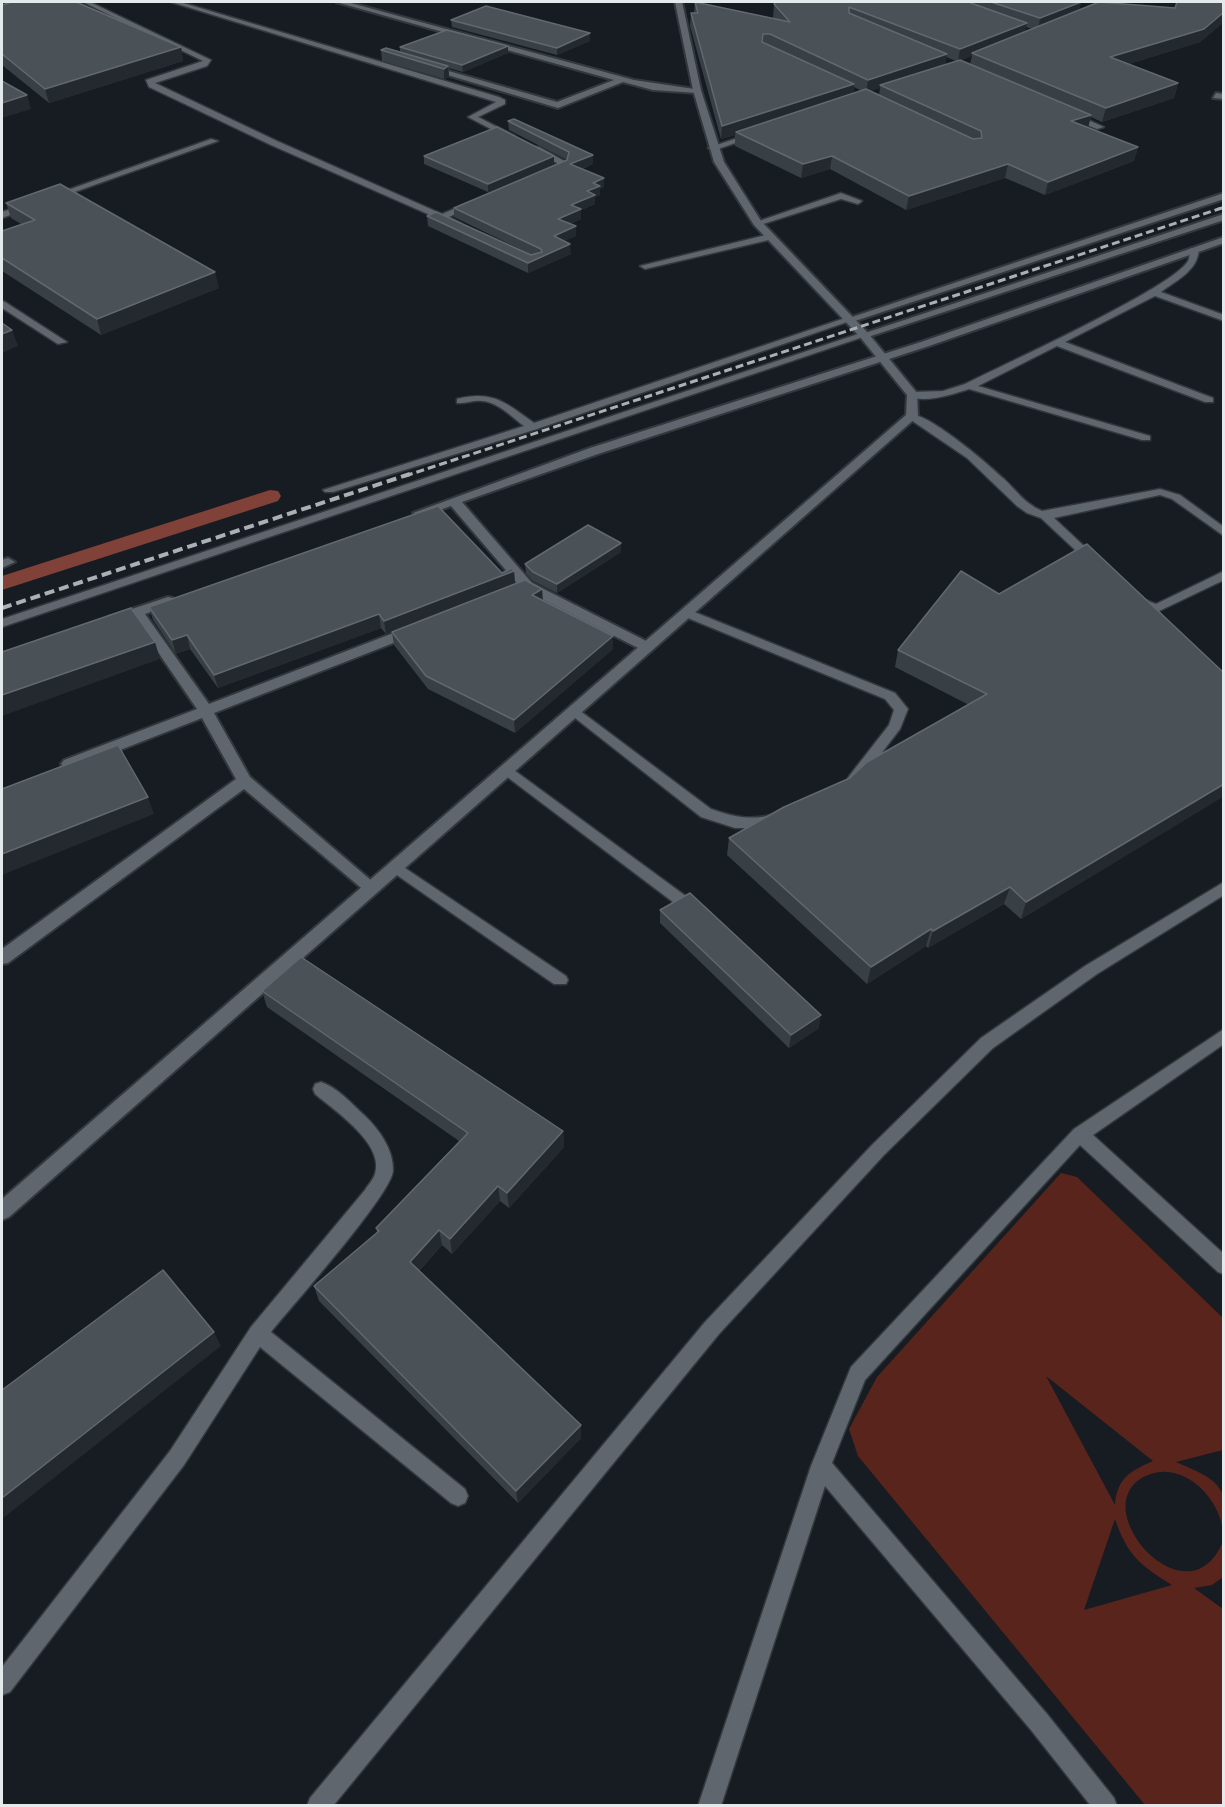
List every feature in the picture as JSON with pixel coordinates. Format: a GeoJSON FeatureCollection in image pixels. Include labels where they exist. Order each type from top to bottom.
{"type":"FeatureCollection","features":[{"type":"Feature","properties":{"kind":"street"},"geometry":{"type":"LineString","coordinates":[[340,2],[622,80],[653,87],[697,90]]}},
{"type":"Feature","properties":{"kind":"street"},"geometry":{"type":"LineString","coordinates":[[2,1211],[912,416],[913,395],[864,335],[757,223],[712,148],[678,2]]}},
{"type":"Feature","properties":{"kind":"street"},"geometry":{"type":"LineString","coordinates":[[418,64],[558,105],[622,80]]}},
{"type":"Feature","properties":{"kind":"street"},"geometry":{"type":"LineString","coordinates":[[848,320],[1224,196]]}},
{"type":"Feature","properties":{"kind":"street"},"geometry":{"type":"LineString","coordinates":[[864,335],[1224,217]]}},
{"type":"Feature","properties":{"kind":"street"},"geometry":{"type":"LineString","coordinates":[[408,517],[594,451],[925,344],[1224,240]]}},
{"type":"Feature","properties":{"kind":"street"},"geometry":{"type":"LineString","coordinates":[[454,501],[520,589],[647,647]]}},
{"type":"Feature","properties":{"kind":"street"},"geometry":{"type":"LineString","coordinates":[[103,623],[182,596]]}},
{"type":"Feature","properties":{"kind":"street"},"geometry":{"type":"LineString","coordinates":[[137,612],[205,710],[244,781],[372,888]]}},
{"type":"Feature","properties":{"kind":"street"},"geometry":{"type":"LineString","coordinates":[[57,769],[426,626]]}},
{"type":"Feature","properties":{"kind":"street"},"geometry":{"type":"LineString","coordinates":[[2,958],[244,781]]}},
{"type":"Feature","properties":{"kind":"lane"},"geometry":{"type":"LineString","coordinates":[[86,2],[207,60],[204,64],[149,82],[152,86],[274,143],[463,226]]}},
{"type":"Feature","properties":{"kind":"lane"},"geometry":{"type":"LineString","coordinates":[[174,2],[495,99],[502,102],[472,117],[519,140]]}},
{"type":"Feature","properties":{"kind":"lane"},"geometry":{"type":"LineString","coordinates":[[1090,14],[1121,2]]}},
{"type":"Feature","properties":{"kind":"lane"},"geometry":{"type":"LineString","coordinates":[[1058,110],[1100,127]]}},
{"type":"Feature","properties":{"kind":"lane"},"geometry":{"type":"LineString","coordinates":[[712,148],[768,130]]}},
{"type":"Feature","properties":{"kind":"lane"},"geometry":{"type":"LineString","coordinates":[[43,200],[214,141]]}},
{"type":"Feature","properties":{"kind":"lane"},"geometry":{"type":"LineString","coordinates":[[528,145],[564,163],[540,176]]}},
{"type":"Feature","properties":{"kind":"lane"},"geometry":{"type":"LineString","coordinates":[[757,223],[841,196],[858,201]]}},
{"type":"Feature","properties":{"kind":"lane"},"geometry":{"type":"LineString","coordinates":[[442,217],[486,199]]}},
{"type":"Feature","properties":{"kind":"lane"},"geometry":{"type":"LineString","coordinates":[[2,215],[32,204]]}},
{"type":"Feature","properties":{"kind":"lane"},"geometry":{"type":"LineString","coordinates":[[645,266],[770,237]]}},
{"type":"Feature","properties":{"kind":"lane"},"geometry":{"type":"LineString","coordinates":[[913,395],[944,394],[969,386],[1059,343],[1154,292],[1186,269],[1193,261],[1194,250]]}},
{"type":"Feature","properties":{"kind":"lane"},"geometry":{"type":"LineString","coordinates":[[1154,292],[1224,318]]}},
{"type":"Feature","properties":{"kind":"lane"},"geometry":{"type":"LineString","coordinates":[[2,304],[62,342]]}},
{"type":"Feature","properties":{"kind":"lane"},"geometry":{"type":"LineString","coordinates":[[329,490],[532,427],[848,320]]}},
{"type":"Feature","properties":{"kind":"lane"},"geometry":{"type":"LineString","coordinates":[[2,623],[864,335]]}},
{"type":"Feature","properties":{"kind":"lane"},"geometry":{"type":"LineString","coordinates":[[1059,343],[1209,400]]}},
{"type":"Feature","properties":{"kind":"lane"},"geometry":{"type":"LineString","coordinates":[[969,386],[1028,406],[1062,412],[1146,438]]}},
{"type":"Feature","properties":{"kind":"lane"},"geometry":{"type":"LineString","coordinates":[[461,401],[476,396],[489,397],[532,427]]}},
{"type":"Feature","properties":{"kind":"lane"},"geometry":{"type":"LineString","coordinates":[[912,416],[927,424],[1001,483],[1024,509],[1045,516],[1102,568]]}},
{"type":"Feature","properties":{"kind":"lane"},"geometry":{"type":"LineString","coordinates":[[1045,516],[1160,492],[1176,497],[1224,533]]}},
{"type":"Feature","properties":{"kind":"lane"},"geometry":{"type":"LineString","coordinates":[[1126,591],[1143,605],[1157,608],[1224,575]]}},
{"type":"Feature","properties":{"kind":"lane"},"geometry":{"type":"LineString","coordinates":[[687,613],[890,696],[901,709],[895,726],[847,785]]}},
{"type":"Feature","properties":{"kind":"lane"},"geometry":{"type":"LineString","coordinates":[[575,711],[706,813],[735,823],[766,823],[787,814]]}},
{"type":"Feature","properties":{"kind":"lane"},"geometry":{"type":"LineString","coordinates":[[507,770],[682,901]]}},
{"type":"Feature","properties":{"kind":"lane"},"geometry":{"type":"LineString","coordinates":[[396,867],[560,980]]}},
{"type":"Feature","properties":{"kind":"lane"},"geometry":{"type":"LineString","coordinates":[[318,1806],[712,1328],[878,1150],[987,1043],[1091,970],[1224,887]]}},
{"type":"Feature","properties":{"kind":"lane"},"geometry":{"type":"LineString","coordinates":[[709,1806],[821,1466],[858,1374],[1080,1134],[1224,1035]]}},
{"type":"Feature","properties":{"kind":"lane"},"geometry":{"type":"LineString","coordinates":[[2,1684],[177,1458],[258,1333],[371,1196],[384,1172],[380,1149],[365,1127],[321,1089]]}},
{"type":"Feature","properties":{"kind":"lane"},"geometry":{"type":"LineString","coordinates":[[1080,1134],[1224,1266]]}},
{"type":"Feature","properties":{"kind":"lane"},"geometry":{"type":"LineString","coordinates":[[258,1333],[458,1496]]}},
{"type":"Feature","properties":{"kind":"lane"},"geometry":{"type":"LineString","coordinates":[[821,1466],[1039,1722],[1106,1806]]}},
{"type":"Feature","properties":{"kind":"shaded area"},"geometry":{"type":"Polygon","coordinates":[[[1061,1173],[1077,1177],[1223,1318],[1223,1450],[1176,1462],[1203,1474],[1220,1489],[1224,1504],[1223,1534],[1216,1508],[1208,1496],[1199,1486],[1175,1473],[1162,1472],[1148,1475],[1130,1489],[1126,1509],[1132,1531],[1146,1551],[1166,1566],[1187,1571],[1207,1564],[1223,1541],[1223,1577],[1212,1585],[1194,1588],[1223,1609],[1223,1805],[1145,1805],[858,1456],[849,1429],[877,1377],[1061,1173]],[[1046,1376],[1115,1505],[1116,1495],[1126,1476],[1153,1461],[1046,1376]],[[1115,1519],[1084,1610],[1172,1585],[1136,1558],[1125,1542],[1115,1519]]]}},
{"type":"Feature","properties":{"kind":"building"},"geometry":{"type":"Polygon","coordinates":[[[12,2],[76,2],[181,47],[45,89],[2,54],[2,5],[12,2]]]}},
{"type":"Feature","properties":{"kind":"building"},"geometry":{"type":"Polygon","coordinates":[[[695,2],[790,22],[774,4],[777,2],[968,2],[1027,23],[960,49],[849,7],[849,13],[947,54],[868,80],[770,34],[763,34],[762,42],[854,84],[722,126],[691,13],[698,13],[695,2]]]}},
{"type":"Feature","properties":{"kind":"building"},"geometry":{"type":"Polygon","coordinates":[[[991,2],[1081,2],[1040,18],[991,2]]]}},
{"type":"Feature","properties":{"kind":"building"},"geometry":{"type":"Polygon","coordinates":[[[1099,2],[1175,8],[1177,2],[1224,2],[1224,12],[1204,29],[1110,57],[1178,83],[1106,108],[972,53],[1099,2]]]}},
{"type":"Feature","properties":{"kind":"building"},"geometry":{"type":"Polygon","coordinates":[[[486,6],[590,33],[557,48],[451,20],[486,6]]]}},
{"type":"Feature","properties":{"kind":"building"},"geometry":{"type":"Polygon","coordinates":[[[447,30],[508,46],[462,65],[400,47],[447,30]]]}},
{"type":"Feature","properties":{"kind":"building"},"geometry":{"type":"Polygon","coordinates":[[[386,48],[448,66],[444,69],[381,50],[386,48]]]}},
{"type":"Feature","properties":{"kind":"building"},"geometry":{"type":"Polygon","coordinates":[[[960,60],[1091,115],[1071,121],[1138,147],[1048,182],[1008,164],[909,196],[832,156],[803,164],[736,132],[866,89],[973,139],[982,138],[981,131],[880,85],[960,60]]]}},
{"type":"Feature","properties":{"kind":"building"},"geometry":{"type":"Polygon","coordinates":[[[2,81],[27,95],[2,103],[2,81]]]}},
{"type":"Feature","properties":{"kind":"building"},"geometry":{"type":"Polygon","coordinates":[[[514,119],[593,155],[570,164],[604,178],[593,183],[600,186],[587,191],[595,195],[571,205],[581,209],[558,219],[576,226],[554,236],[570,244],[528,263],[427,216],[436,212],[531,255],[542,252],[541,249],[454,208],[567,160],[569,152],[508,121],[514,119]]]}},
{"type":"Feature","properties":{"kind":"building"},"geometry":{"type":"Polygon","coordinates":[[[497,127],[554,156],[488,184],[424,156],[497,127]]]}},
{"type":"Feature","properties":{"kind":"building"},"geometry":{"type":"Polygon","coordinates":[[[60,184],[215,272],[97,319],[2,258],[2,231],[35,220],[6,203],[60,184]]]}},
{"type":"Feature","properties":{"kind":"building"},"geometry":{"type":"Polygon","coordinates":[[[2,323],[12,330],[2,334],[2,323]]]}},
{"type":"Feature","properties":{"kind":"building"},"geometry":{"type":"Polygon","coordinates":[[[438,506],[502,573],[512,568],[514,571],[384,621],[379,614],[214,675],[187,635],[172,640],[149,607],[438,506]]]}},
{"type":"Feature","properties":{"kind":"building"},"geometry":{"type":"Polygon","coordinates":[[[588,525],[621,543],[557,584],[533,572],[525,564],[588,525]]]}},
{"type":"Feature","properties":{"kind":"building"},"geometry":{"type":"Polygon","coordinates":[[[1087,544],[1224,673],[1224,784],[1026,902],[1010,887],[933,931],[931,929],[871,967],[729,838],[784,807],[850,778],[867,762],[987,694],[898,650],[961,571],[999,594],[1087,544]]]}},
{"type":"Feature","properties":{"kind":"building"},"geometry":{"type":"Polygon","coordinates":[[[525,580],[542,589],[532,595],[613,636],[514,720],[426,676],[392,632],[525,580]]]}},
{"type":"Feature","properties":{"kind":"building"},"geometry":{"type":"Polygon","coordinates":[[[131,608],[155,642],[2,695],[2,652],[131,608]]]}},
{"type":"Feature","properties":{"kind":"building"},"geometry":{"type":"Polygon","coordinates":[[[118,745],[148,797],[2,854],[2,789],[118,745]]]}},
{"type":"Feature","properties":{"kind":"building"},"geometry":{"type":"Polygon","coordinates":[[[690,893],[821,1015],[791,1035],[660,910],[690,893]]]}},
{"type":"Feature","properties":{"kind":"building"},"geometry":{"type":"Polygon","coordinates":[[[301,957],[563,1131],[507,1193],[498,1186],[450,1239],[439,1230],[410,1262],[581,1425],[516,1491],[314,1286],[379,1231],[376,1228],[468,1133],[262,991],[301,957]]]}},
{"type":"Feature","properties":{"kind":"building"},"geometry":{"type":"Polygon","coordinates":[[[163,1270],[214,1332],[2,1498],[2,1390],[163,1270]]]}},
{"type":"Feature","properties":{"kind":"waterway"},"geometry":{"type":"LineString","coordinates":[[2,583],[270,496]]}},
{"type":"Feature","properties":{"kind":"railway"},"geometry":{"type":"LineString","coordinates":[[1217,209],[1224,207]]}},
{"type":"Feature","properties":{"kind":"railway"},"geometry":{"type":"LineString","coordinates":[[405,476],[1222,208]]}},
{"type":"Feature","properties":{"kind":"railway"},"geometry":{"type":"LineString","coordinates":[[2,608],[410,474]]}}]}
